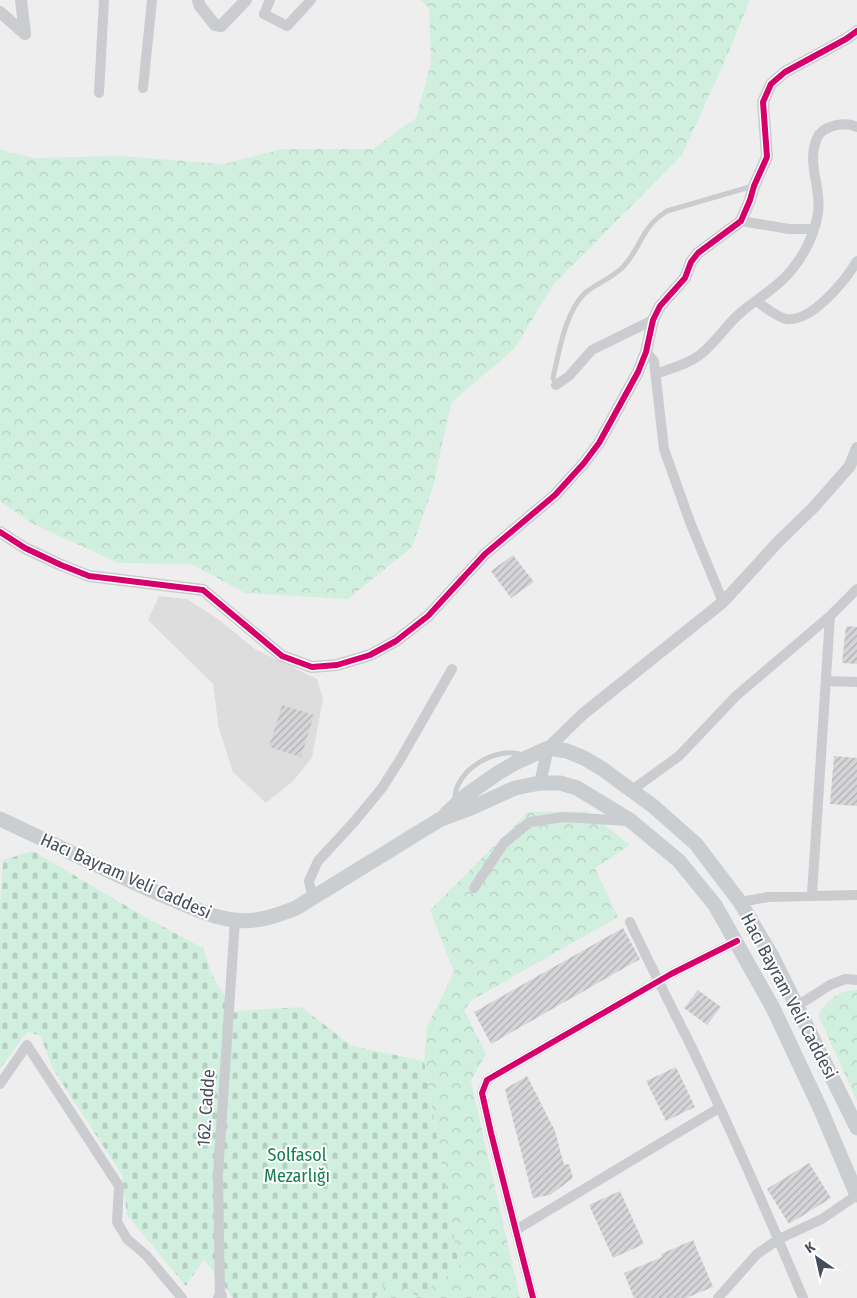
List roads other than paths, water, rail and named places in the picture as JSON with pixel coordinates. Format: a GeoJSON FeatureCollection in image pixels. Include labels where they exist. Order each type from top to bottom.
{"type":"FeatureCollection","features":[{"type":"Feature","properties":{"kind":"main road"},"geometry":{"type":"LineString","coordinates":[[439,820],[465,796],[498,773],[548,748]]}},
{"type":"Feature","properties":{"kind":"main road","name":"Hacı Bayram Veli Caddesi"},"geometry":{"type":"LineString","coordinates":[[548,748],[567,751],[584,758],[653,806],[696,844],[740,902],[774,958],[857,1128]]}},
{"type":"Feature","properties":{"kind":"main road"},"geometry":{"type":"LineString","coordinates":[[439,820],[472,808],[515,788],[540,783],[560,783],[577,788],[631,821],[679,861],[715,905],[737,941],[773,1008],[820,1108],[857,1195]]}},
{"type":"Feature","properties":{"kind":"main road","name":"Hacı Bayram Veli Caddesi"},"geometry":{"type":"LineString","coordinates":[[0,819],[138,884],[205,913],[235,920],[277,916],[313,899],[397,844],[439,820]]}},
{"type":"Feature","properties":{"kind":"street"},"geometry":{"type":"LineString","coordinates":[[0,12],[25,34],[21,0]]}},
{"type":"Feature","properties":{"kind":"street"},"geometry":{"type":"LineString","coordinates":[[99,93],[104,0]]}},
{"type":"Feature","properties":{"kind":"street"},"geometry":{"type":"LineString","coordinates":[[143,88],[152,0]]}},
{"type":"Feature","properties":{"kind":"street"},"geometry":{"type":"LineString","coordinates":[[198,0],[200,6],[215,25],[221,26],[246,0]]}},
{"type":"Feature","properties":{"kind":"street"},"geometry":{"type":"LineString","coordinates":[[270,0],[264,14],[287,26],[311,0]]}},
{"type":"Feature","properties":{"kind":"street"},"geometry":{"type":"LineString","coordinates":[[0,532],[25,548],[89,576],[203,590],[282,656],[312,667],[337,665],[370,655],[396,641],[428,616],[485,554],[555,495],[584,463],[599,443],[630,386],[646,352],[653,320],[660,306],[685,278],[691,262],[698,253],[740,221],[767,157],[764,102],[771,84],[785,72],[846,39],[857,31]]}},
{"type":"Feature","properties":{"kind":"street"},"geometry":{"type":"LineString","coordinates":[[656,374],[700,355],[737,316],[779,283],[794,268],[814,229],[818,212],[812,163],[818,136],[828,128],[844,123],[857,127]]}},
{"type":"Feature","properties":{"kind":"street"},"geometry":{"type":"LineString","coordinates":[[740,221],[789,229],[814,229]]}},
{"type":"Feature","properties":{"kind":"street"},"geometry":{"type":"LineString","coordinates":[[756,301],[784,318],[799,318],[807,314],[828,296],[857,262]]}},
{"type":"Feature","properties":{"kind":"street"},"geometry":{"type":"LineString","coordinates":[[556,385],[569,376],[592,350],[653,320]]}},
{"type":"Feature","properties":{"kind":"street"},"geometry":{"type":"LineString","coordinates":[[646,352],[654,361],[664,449],[690,522],[722,602]]}},
{"type":"Feature","properties":{"kind":"street"},"geometry":{"type":"LineString","coordinates":[[540,783],[548,748],[583,714],[722,602],[778,542],[814,507],[844,473],[850,466],[857,448]]}},
{"type":"Feature","properties":{"kind":"street"},"geometry":{"type":"LineString","coordinates":[[632,790],[679,756],[736,696],[830,616],[857,589]]}},
{"type":"Feature","properties":{"kind":"street"},"geometry":{"type":"LineString","coordinates":[[812,895],[830,616]]}},
{"type":"Feature","properties":{"kind":"street"},"geometry":{"type":"LineString","coordinates":[[313,899],[309,881],[318,861],[382,788],[411,743],[452,669]]}},
{"type":"Feature","properties":{"kind":"street"},"geometry":{"type":"LineString","coordinates":[[826,681],[857,682]]}},
{"type":"Feature","properties":{"kind":"street"},"geometry":{"type":"LineString","coordinates":[[474,888],[504,843],[530,822],[564,817],[631,821]]}},
{"type":"Feature","properties":{"kind":"street"},"geometry":{"type":"LineString","coordinates":[[740,902],[768,897],[857,895]]}},
{"type":"Feature","properties":{"kind":"street","name":"162. Cadde"},"geometry":{"type":"LineString","coordinates":[[220,1297],[218,1174],[235,920]]}},
{"type":"Feature","properties":{"kind":"street"},"geometry":{"type":"LineString","coordinates":[[630,922],[692,1049],[779,1239],[803,1298]]}},
{"type":"Feature","properties":{"kind":"street"},"geometry":{"type":"LineString","coordinates":[[533,1298],[482,1093],[487,1080],[658,981],[737,941]]}},
{"type":"Feature","properties":{"kind":"street"},"geometry":{"type":"LineString","coordinates":[[797,1006],[830,985],[844,979],[857,980]]}},
{"type":"Feature","properties":{"kind":"street"},"geometry":{"type":"LineString","coordinates":[[0,1084],[27,1045],[119,1186],[117,1222],[127,1240],[146,1255],[182,1298]]}},
{"type":"Feature","properties":{"kind":"street"},"geometry":{"type":"LineString","coordinates":[[516,1230],[719,1108]]}},
{"type":"Feature","properties":{"kind":"street"},"geometry":{"type":"LineString","coordinates":[[718,1298],[757,1254],[779,1239],[822,1219],[857,1195]]}},
{"type":"Feature","properties":{"kind":"lane"},"geometry":{"type":"LineString","coordinates":[[556,385],[553,378],[570,313],[586,293],[623,267],[649,226],[657,217],[667,211],[754,186]]}},
{"type":"Feature","properties":{"kind":"park label","name":"Solfasol Mezarlığı"},"geometry":{"type":"Point","coordinates":[297,1165]}}]}
